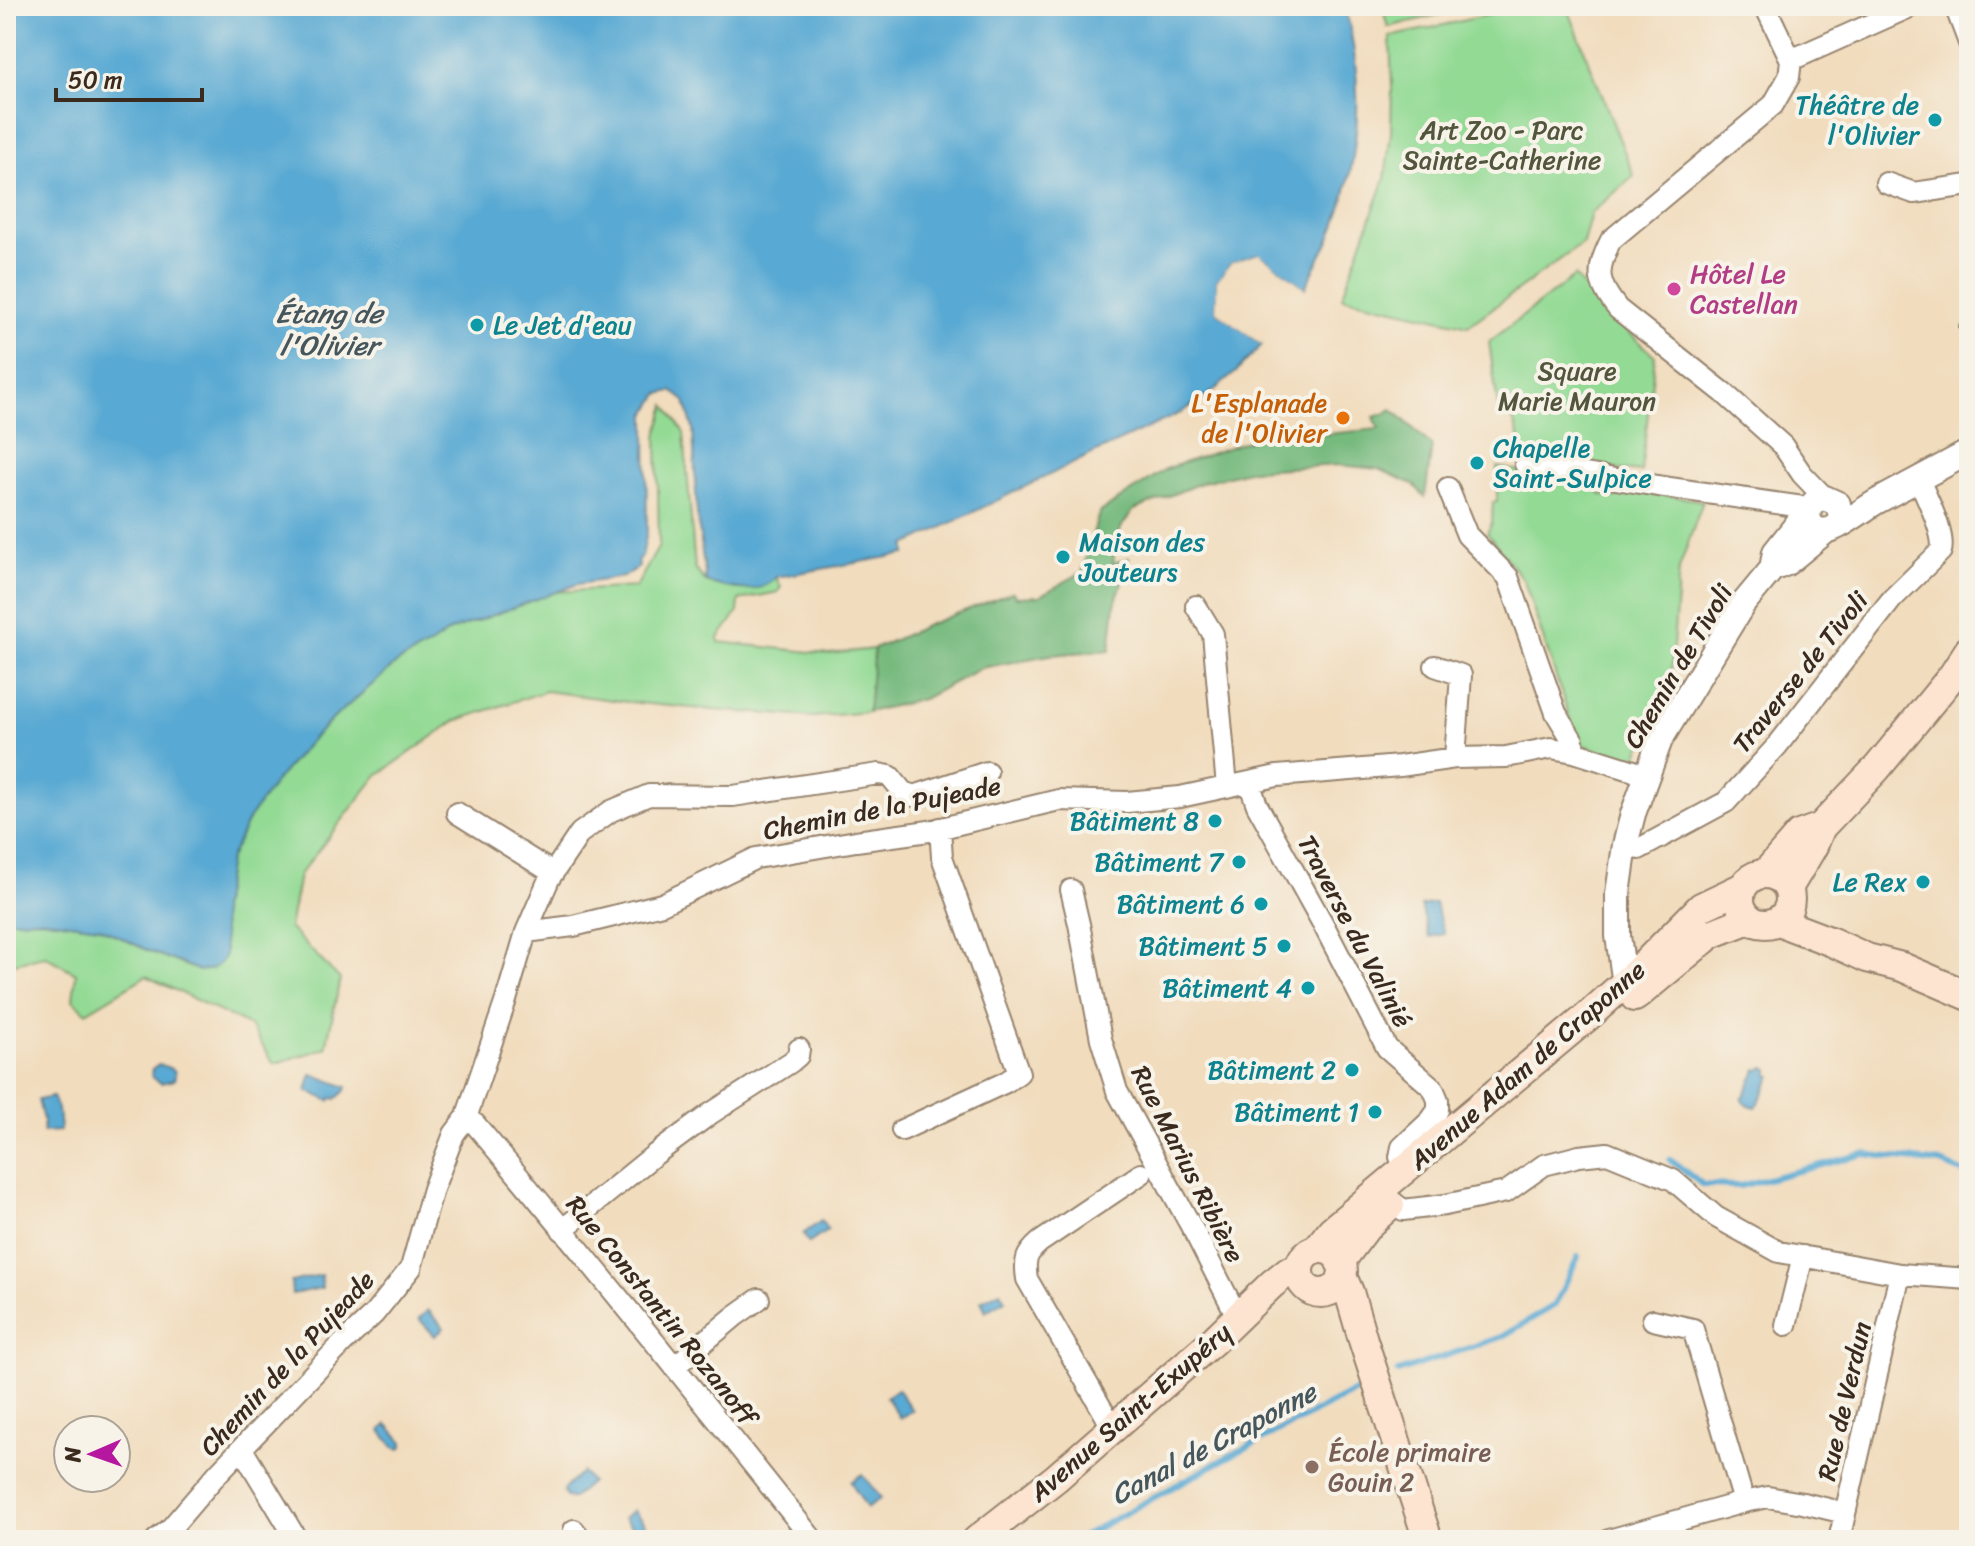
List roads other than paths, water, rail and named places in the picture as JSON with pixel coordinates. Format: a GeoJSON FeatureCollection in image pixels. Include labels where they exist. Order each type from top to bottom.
{"type":"FeatureCollection","features":[{"type":"Feature","properties":{"kind":"main road"},"geometry":{"type":"LineString","coordinates":[[1969,650],[1953,675],[1877,768],[1821,827],[1799,835],[1781,895],[1772,923],[1749,919],[1740,905],[1739,896],[1741,888],[1751,877],[1781,895],[1790,926],[1867,958],[1902,967],[1969,996]]}},
{"type":"Feature","properties":{"kind":"main road","name":"Avenue Adam de Craponne"},"geometry":{"type":"LineString","coordinates":[[1321,1273],[1332,1230],[1625,984],[1701,907],[1741,888]]}},
{"type":"Feature","properties":{"kind":"main road","name":"Avenue Adam de Craponne"},"geometry":{"type":"LineString","coordinates":[[1321,1273],[1393,1202],[1691,949],[1711,934],[1749,919]]}},
{"type":"Feature","properties":{"kind":"main road"},"geometry":{"type":"LineString","coordinates":[[1241,1316],[1321,1273],[1333,1301],[1363,1340],[1428,1540]]}},
{"type":"Feature","properties":{"kind":"main road","name":"Avenue Saint-Exupéry"},"geometry":{"type":"LineString","coordinates":[[977,1540],[1056,1478],[1241,1316]]}},
{"type":"Feature","properties":{"kind":"street"},"geometry":{"type":"LineString","coordinates":[[1765,6],[1790,68]]}},
{"type":"Feature","properties":{"kind":"street"},"geometry":{"type":"LineString","coordinates":[[1822,512],[1783,446],[1734,402],[1618,309],[1606,294],[1599,277],[1601,261],[1611,240],[1773,105],[1790,68],[1912,6]]}},
{"type":"Feature","properties":{"kind":"street"},"geometry":{"type":"LineString","coordinates":[[1955,6],[1969,43]]}},
{"type":"Feature","properties":{"kind":"street"},"geometry":{"type":"LineString","coordinates":[[1886,183],[1914,193],[1969,185]]}},
{"type":"Feature","properties":{"kind":"street"},"geometry":{"type":"LineString","coordinates":[[1525,464],[1822,512],[1877,502],[1969,452]]}},
{"type":"Feature","properties":{"kind":"street","name":"Traverse de Tivoli"},"geometry":{"type":"LineString","coordinates":[[1625,845],[1639,849],[1726,802],[1777,746],[1892,599],[1941,551],[1944,543],[1919,479]]}},
{"type":"Feature","properties":{"kind":"street"},"geometry":{"type":"LineString","coordinates":[[1448,488],[1467,535],[1508,577],[1556,713],[1573,741],[1574,752]]}},
{"type":"Feature","properties":{"kind":"street","name":"Chemin de Tivoli"},"geometry":{"type":"LineString","coordinates":[[1625,984],[1618,936],[1618,894],[1625,845],[1660,740],[1743,604],[1772,569],[1775,552],[1822,512]]}},
{"type":"Feature","properties":{"kind":"street"},"geometry":{"type":"LineString","coordinates":[[1196,606],[1213,634],[1227,787]]}},
{"type":"Feature","properties":{"kind":"street"},"geometry":{"type":"LineString","coordinates":[[1435,666],[1461,675],[1455,758]]}},
{"type":"Feature","properties":{"kind":"street","name":"Chemin de la Pujeade"},"geometry":{"type":"LineString","coordinates":[[156,1540],[170,1529],[242,1449],[374,1314],[411,1268],[438,1176],[454,1134],[466,1118],[526,932],[573,926],[662,904],[756,858],[940,828],[1059,800],[1127,802],[1180,797],[1277,776],[1400,766],[1455,758],[1506,757],[1551,748],[1574,752],[1646,777]]}},
{"type":"Feature","properties":{"kind":"street"},"geometry":{"type":"LineString","coordinates":[[526,932],[549,879],[580,833],[611,811],[649,795],[733,796],[879,774],[890,776],[903,792],[914,796],[987,772]]}},
{"type":"Feature","properties":{"kind":"street","name":"Traverse du Valinié"},"geometry":{"type":"LineString","coordinates":[[1249,782],[1257,805],[1387,1048],[1433,1088],[1438,1100],[1438,1110],[1431,1120],[1402,1147],[1400,1157],[1406,1169]]}},
{"type":"Feature","properties":{"kind":"street"},"geometry":{"type":"LineString","coordinates":[[457,813],[553,873]]}},
{"type":"Feature","properties":{"kind":"street"},"geometry":{"type":"LineString","coordinates":[[902,1130],[1019,1073],[942,857],[940,828]]}},
{"type":"Feature","properties":{"kind":"street","name":"Rue Marius Ribière"},"geometry":{"type":"LineString","coordinates":[[1071,890],[1101,1039],[1117,1091],[1241,1316]]}},
{"type":"Feature","properties":{"kind":"street"},"geometry":{"type":"LineString","coordinates":[[562,1230],[710,1114],[791,1062],[798,1056],[799,1049]]}},
{"type":"Feature","properties":{"kind":"street","name":"Rue Constantin Rozanoff"},"geometry":{"type":"LineString","coordinates":[[466,1118],[475,1124],[813,1540]]}},
{"type":"Feature","properties":{"kind":"street"},"geometry":{"type":"LineString","coordinates":[[1393,1202],[1403,1210],[1506,1192],[1544,1165],[1607,1153],[1673,1180],[1716,1217],[1779,1252],[1900,1274],[1969,1279]]}},
{"type":"Feature","properties":{"kind":"street"},"geometry":{"type":"LineString","coordinates":[[1112,1430],[1027,1279],[1025,1267],[1028,1253],[1040,1242],[1141,1174]]}},
{"type":"Feature","properties":{"kind":"street"},"geometry":{"type":"LineString","coordinates":[[1786,1325],[1803,1256]]}},
{"type":"Feature","properties":{"kind":"street","name":"Rue de Verdun"},"geometry":{"type":"LineString","coordinates":[[1839,1540],[1900,1274]]}},
{"type":"Feature","properties":{"kind":"street"},"geometry":{"type":"LineString","coordinates":[[676,1369],[680,1362],[759,1299]]}},
{"type":"Feature","properties":{"kind":"street"},"geometry":{"type":"LineString","coordinates":[[1653,1320],[1693,1329],[1744,1502]]}},
{"type":"Feature","properties":{"kind":"street"},"geometry":{"type":"LineString","coordinates":[[242,1449],[297,1540]]}},
{"type":"Feature","properties":{"kind":"street"},"geometry":{"type":"LineString","coordinates":[[1609,1540],[1768,1497],[1845,1513]]}},
{"type":"Feature","properties":{"kind":"water","name":"Étang de l'Olivier"},"geometry":{"type":"Polygon","coordinates":[[[6,6],[1345,6],[1355,64],[1357,123],[1354,152],[1340,210],[1305,288],[1259,254],[1231,263],[1217,281],[1216,311],[1262,345],[1236,372],[1180,413],[906,545],[906,554],[776,577],[770,583],[753,589],[706,582],[697,514],[693,429],[685,401],[672,391],[659,394],[646,415],[647,532],[642,556],[638,559],[639,567],[623,577],[578,584],[450,631],[397,663],[338,714],[278,778],[249,818],[229,860],[221,909],[225,954],[212,969],[200,971],[99,927],[41,919],[6,920],[6,6]]]}},
{"type":"Feature","properties":{"kind":"water"},"geometry":{"type":"Polygon","coordinates":[[[1435,903],[1444,934],[1429,937],[1421,906],[1435,903]]]}},
{"type":"Feature","properties":{"kind":"water"},"geometry":{"type":"Polygon","coordinates":[[[159,1064],[174,1070],[174,1080],[161,1083],[152,1077],[152,1069],[159,1064]]]}},
{"type":"Feature","properties":{"kind":"water"},"geometry":{"type":"Polygon","coordinates":[[[1757,1069],[1769,1069],[1772,1076],[1756,1107],[1749,1105],[1742,1100],[1757,1069]]]}},
{"type":"Feature","properties":{"kind":"water"},"geometry":{"type":"Polygon","coordinates":[[[312,1074],[347,1087],[346,1090],[330,1101],[307,1091],[312,1074]]]}},
{"type":"Feature","properties":{"kind":"water"},"geometry":{"type":"Polygon","coordinates":[[[53,1097],[58,1109],[60,1131],[43,1132],[38,1100],[53,1097]]]}},
{"type":"Feature","properties":{"kind":"water"},"geometry":{"type":"Polygon","coordinates":[[[821,1221],[828,1230],[809,1243],[803,1234],[821,1221]]]}},
{"type":"Feature","properties":{"kind":"water"},"geometry":{"type":"Polygon","coordinates":[[[321,1275],[322,1288],[292,1294],[291,1282],[321,1275]]]}},
{"type":"Feature","properties":{"kind":"water"},"geometry":{"type":"Polygon","coordinates":[[[1000,1291],[1005,1300],[986,1311],[981,1301],[1000,1291]]]}},
{"type":"Feature","properties":{"kind":"water"},"geometry":{"type":"Polygon","coordinates":[[[428,1310],[444,1328],[435,1336],[419,1319],[428,1310]]]}},
{"type":"Feature","properties":{"kind":"water"},"geometry":{"type":"Polygon","coordinates":[[[897,1389],[912,1410],[900,1418],[886,1397],[897,1389]]]}},
{"type":"Feature","properties":{"kind":"water"},"geometry":{"type":"Polygon","coordinates":[[[387,1424],[403,1442],[400,1449],[394,1447],[381,1431],[387,1424]]]}},
{"type":"Feature","properties":{"kind":"water"},"geometry":{"type":"Polygon","coordinates":[[[582,1472],[591,1482],[572,1499],[566,1497],[563,1490],[582,1472]]]}},
{"type":"Feature","properties":{"kind":"water"},"geometry":{"type":"Polygon","coordinates":[[[862,1474],[881,1498],[867,1508],[851,1482],[862,1474]]]}},
{"type":"Feature","properties":{"kind":"water"},"geometry":{"type":"Polygon","coordinates":[[[633,1510],[648,1528],[639,1536],[624,1518],[633,1510]]]}},
{"type":"Feature","properties":{"kind":"waterway","name":"Canal de Craponne"},"geometry":{"type":"LineString","coordinates":[[1670,1160],[1703,1185],[1740,1186],[1864,1154],[1941,1163],[1969,1175]]}},
{"type":"Feature","properties":{"kind":"waterway","name":"Canal de Craponne"},"geometry":{"type":"LineString","coordinates":[[1398,1372],[1501,1337],[1555,1305],[1578,1257]]}},
{"type":"Feature","properties":{"kind":"waterway","name":"Canal de Craponne"},"geometry":{"type":"LineString","coordinates":[[1076,1540],[1369,1384]]}},
{"type":"Feature","properties":{"kind":"place","name":"Théâtre de l'Olivier"},"geometry":{"type":"Point","coordinates":[1935,120]}},
{"type":"Feature","properties":{"kind":"place","name":"Hôtel Le Castellan"},"geometry":{"type":"Point","coordinates":[1674,289]}},
{"type":"Feature","properties":{"kind":"place","name":"Le Jet d'eau"},"geometry":{"type":"Point","coordinates":[477,325]}},
{"type":"Feature","properties":{"kind":"place","name":"L'Esplanade de l'Olivier"},"geometry":{"type":"Point","coordinates":[1343,418]}},
{"type":"Feature","properties":{"kind":"place","name":"Chapelle Saint-Sulpice"},"geometry":{"type":"Point","coordinates":[1477,463]}},
{"type":"Feature","properties":{"kind":"place","name":"Maison des Jouteurs"},"geometry":{"type":"Point","coordinates":[1063,557]}},
{"type":"Feature","properties":{"kind":"place","name":"Bâtiment 8"},"geometry":{"type":"Point","coordinates":[1215,821]}},
{"type":"Feature","properties":{"kind":"place","name":"Bâtiment 7"},"geometry":{"type":"Point","coordinates":[1239,862]}},
{"type":"Feature","properties":{"kind":"place","name":"Le Rex"},"geometry":{"type":"Point","coordinates":[1923,882]}},
{"type":"Feature","properties":{"kind":"place","name":"Bâtiment 6"},"geometry":{"type":"Point","coordinates":[1261,904]}},
{"type":"Feature","properties":{"kind":"place","name":"Bâtiment 5"},"geometry":{"type":"Point","coordinates":[1284,946]}},
{"type":"Feature","properties":{"kind":"place","name":"Bâtiment 4"},"geometry":{"type":"Point","coordinates":[1308,988]}},
{"type":"Feature","properties":{"kind":"place","name":"Bâtiment 2"},"geometry":{"type":"Point","coordinates":[1352,1070]}},
{"type":"Feature","properties":{"kind":"place","name":"Bâtiment 1"},"geometry":{"type":"Point","coordinates":[1375,1112]}},
{"type":"Feature","properties":{"kind":"place","name":"École primaire Gouin 2"},"geometry":{"type":"Point","coordinates":[1312,1467]}},
{"type":"Feature","properties":{"kind":"park label","name":"Art Zoo - Parc Sainte-Catherine"},"geometry":{"type":"Point","coordinates":[1502,145]}},
{"type":"Feature","properties":{"kind":"park label","name":"Square Marie Mauron"},"geometry":{"type":"Point","coordinates":[1577,386]}}]}
